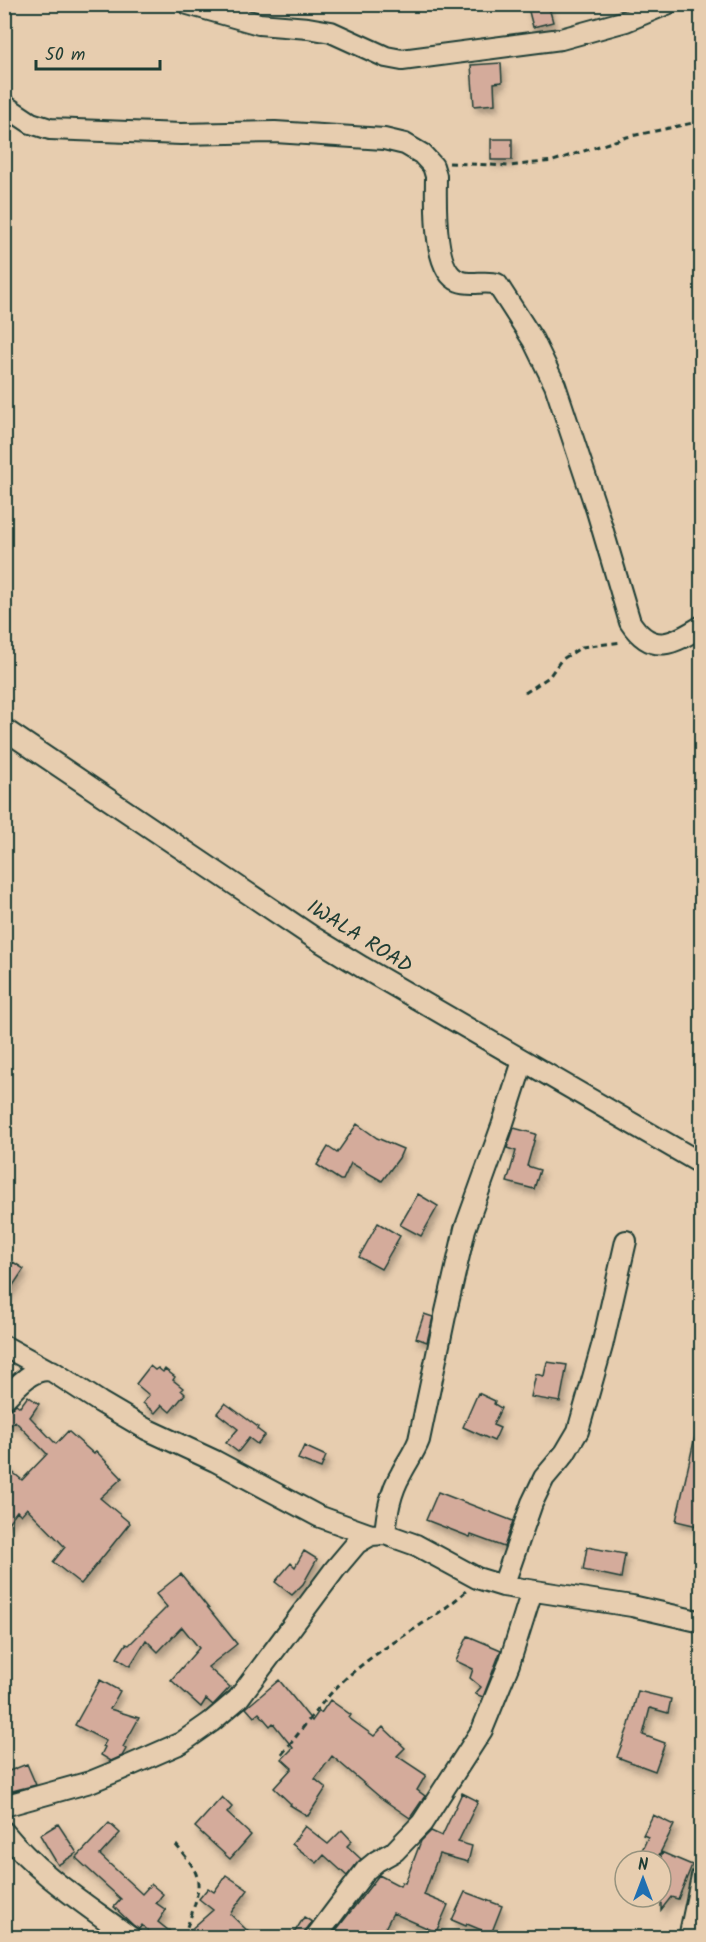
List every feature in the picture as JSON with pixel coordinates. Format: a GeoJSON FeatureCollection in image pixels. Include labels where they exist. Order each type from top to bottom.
{"type":"FeatureCollection","features":[{"type":"Feature","properties":{"kind":"street"},"geometry":{"type":"LineString","coordinates":[[188,4],[259,24],[308,27],[332,32],[386,57],[402,60],[561,39],[626,21],[667,4]]}},
{"type":"Feature","properties":{"kind":"street"},"geometry":{"type":"LineString","coordinates":[[4,105],[30,123],[50,129],[181,134],[275,132],[384,139],[405,144],[423,154],[430,161],[436,176],[438,243],[446,266],[458,281],[496,284],[533,340],[555,385],[574,438],[630,622],[636,632],[646,641],[660,644],[683,638],[702,626]]}},
{"type":"Feature","properties":{"kind":"street","name":"IWALA ROAD"},"geometry":{"type":"LineString","coordinates":[[4,729],[313,937],[702,1164]]}},
{"type":"Feature","properties":{"kind":"street"},"geometry":{"type":"LineString","coordinates":[[4,1806],[90,1782],[181,1743],[211,1722],[238,1699],[357,1543],[378,1535],[401,1474],[414,1454],[419,1440],[465,1229],[502,1126],[522,1060]]}},
{"type":"Feature","properties":{"kind":"street"},"geometry":{"type":"LineString","coordinates":[[502,1586],[532,1503],[544,1478],[565,1453],[578,1431],[602,1346],[626,1240]]}},
{"type":"Feature","properties":{"kind":"street"},"geometry":{"type":"LineString","coordinates":[[4,1346],[57,1374],[146,1429],[215,1461],[318,1516],[416,1545],[477,1578],[502,1586],[632,1606],[702,1622]]}},
{"type":"Feature","properties":{"kind":"street"},"geometry":{"type":"LineString","coordinates":[[4,1399],[33,1373],[46,1369]]}},
{"type":"Feature","properties":{"kind":"street"},"geometry":{"type":"LineString","coordinates":[[315,1938],[366,1870],[376,1861],[395,1851],[422,1823],[482,1730],[506,1671],[532,1591]]}},
{"type":"Feature","properties":{"kind":"street"},"geometry":{"type":"LineString","coordinates":[[4,1832],[38,1868],[131,1938]]}},
{"type":"Feature","properties":{"kind":"street"},"geometry":{"type":"LineString","coordinates":[[689,1938],[702,1876]]}},
{"type":"Feature","properties":{"kind":"path"},"geometry":{"type":"LineString","coordinates":[[430,161],[490,167],[533,164],[576,155],[606,143],[649,131],[702,121]]}},
{"type":"Feature","properties":{"kind":"path"},"geometry":{"type":"LineString","coordinates":[[525,693],[549,677],[561,660],[582,647],[646,641]]}},
{"type":"Feature","properties":{"kind":"path"},"geometry":{"type":"LineString","coordinates":[[282,1754],[320,1704],[346,1678],[371,1658],[440,1612],[477,1578]]}},
{"type":"Feature","properties":{"kind":"path"},"geometry":{"type":"LineString","coordinates":[[176,1845],[192,1864],[198,1886],[183,1938]]}},
{"type":"Feature","properties":{"kind":"building"},"geometry":{"type":"Polygon","coordinates":[[[527,4],[548,4],[553,22],[533,27],[527,4]]]}},
{"type":"Feature","properties":{"kind":"building"},"geometry":{"type":"Polygon","coordinates":[[[501,63],[502,82],[494,83],[495,104],[474,106],[471,65],[501,63]]]}},
{"type":"Feature","properties":{"kind":"building"},"geometry":{"type":"Polygon","coordinates":[[[491,139],[512,139],[512,160],[491,160],[491,139]]]}},
{"type":"Feature","properties":{"kind":"building"},"geometry":{"type":"Polygon","coordinates":[[[357,1124],[377,1138],[403,1149],[382,1181],[351,1163],[343,1180],[317,1165],[328,1147],[337,1153],[357,1124]]]}},
{"type":"Feature","properties":{"kind":"building"},"geometry":{"type":"Polygon","coordinates":[[[514,1128],[536,1134],[527,1166],[540,1170],[534,1189],[507,1182],[516,1151],[507,1148],[514,1128]]]}},
{"type":"Feature","properties":{"kind":"building"},"geometry":{"type":"Polygon","coordinates":[[[418,1194],[438,1206],[421,1236],[400,1225],[418,1194]]]}},
{"type":"Feature","properties":{"kind":"building"},"geometry":{"type":"Polygon","coordinates":[[[378,1223],[400,1236],[381,1269],[359,1257],[378,1223]]]}},
{"type":"Feature","properties":{"kind":"building"},"geometry":{"type":"Polygon","coordinates":[[[13,1262],[24,1269],[4,1299],[4,1275],[13,1262]]]}},
{"type":"Feature","properties":{"kind":"building"},"geometry":{"type":"Polygon","coordinates":[[[424,1314],[433,1317],[427,1342],[416,1338],[424,1314]]]}},
{"type":"Feature","properties":{"kind":"building"},"geometry":{"type":"Polygon","coordinates":[[[547,1362],[567,1365],[560,1402],[531,1397],[536,1374],[544,1376],[547,1362]]]}},
{"type":"Feature","properties":{"kind":"building"},"geometry":{"type":"Polygon","coordinates":[[[150,1366],[163,1372],[165,1369],[183,1388],[181,1390],[185,1394],[170,1412],[162,1405],[155,1413],[143,1403],[149,1395],[136,1384],[150,1366]]]}},
{"type":"Feature","properties":{"kind":"building"},"geometry":{"type":"Polygon","coordinates":[[[478,1393],[495,1401],[494,1404],[501,1408],[493,1425],[500,1428],[494,1441],[463,1427],[478,1393]]]}},
{"type":"Feature","properties":{"kind":"building"},"geometry":{"type":"Polygon","coordinates":[[[28,1396],[39,1404],[30,1417],[56,1444],[68,1431],[94,1454],[96,1451],[122,1478],[100,1498],[130,1523],[81,1584],[53,1562],[65,1547],[27,1508],[21,1515],[17,1511],[4,1528],[4,1465],[22,1480],[47,1454],[15,1421],[11,1425],[4,1418],[4,1411],[16,1404],[20,1407],[28,1396]]]}},
{"type":"Feature","properties":{"kind":"building"},"geometry":{"type":"Polygon","coordinates":[[[225,1403],[258,1427],[257,1429],[265,1435],[257,1444],[249,1438],[238,1452],[226,1443],[238,1429],[217,1413],[225,1403]]]}},
{"type":"Feature","properties":{"kind":"building"},"geometry":{"type":"Polygon","coordinates":[[[696,1432],[702,1432],[702,1527],[676,1521],[696,1432]]]}},
{"type":"Feature","properties":{"kind":"building"},"geometry":{"type":"Polygon","coordinates":[[[304,1446],[326,1456],[321,1468],[298,1459],[304,1446]]]}},
{"type":"Feature","properties":{"kind":"building"},"geometry":{"type":"Polygon","coordinates":[[[438,1492],[513,1521],[504,1547],[426,1520],[438,1492]]]}},
{"type":"Feature","properties":{"kind":"building"},"geometry":{"type":"Polygon","coordinates":[[[587,1547],[625,1554],[621,1578],[583,1570],[587,1547]]]}},
{"type":"Feature","properties":{"kind":"building"},"geometry":{"type":"Polygon","coordinates":[[[304,1551],[317,1559],[303,1584],[292,1595],[275,1582],[291,1563],[295,1567],[304,1551]]]}},
{"type":"Feature","properties":{"kind":"building"},"geometry":{"type":"Polygon","coordinates":[[[181,1574],[237,1644],[208,1667],[230,1687],[213,1705],[206,1699],[201,1707],[171,1680],[199,1648],[182,1627],[158,1652],[146,1640],[130,1666],[117,1658],[126,1644],[129,1645],[167,1607],[156,1594],[181,1574]]]}},
{"type":"Feature","properties":{"kind":"building"},"geometry":{"type":"Polygon","coordinates":[[[468,1636],[501,1650],[483,1697],[475,1694],[481,1687],[470,1678],[473,1669],[456,1661],[468,1636]]]}},
{"type":"Feature","properties":{"kind":"building"},"geometry":{"type":"Polygon","coordinates":[[[100,1680],[120,1691],[110,1709],[139,1718],[123,1747],[126,1749],[122,1756],[111,1761],[101,1755],[106,1741],[75,1725],[100,1680]]]}},
{"type":"Feature","properties":{"kind":"building"},"geometry":{"type":"Polygon","coordinates":[[[279,1680],[312,1721],[330,1700],[351,1715],[349,1718],[374,1736],[383,1727],[405,1748],[397,1756],[426,1775],[417,1790],[425,1796],[410,1818],[381,1798],[332,1756],[315,1779],[326,1788],[308,1816],[290,1805],[274,1788],[292,1768],[282,1759],[293,1748],[273,1723],[270,1726],[259,1713],[254,1717],[246,1708],[279,1680]]]}},
{"type":"Feature","properties":{"kind":"building"},"geometry":{"type":"Polygon","coordinates":[[[638,1691],[671,1699],[668,1713],[650,1708],[643,1735],[665,1743],[655,1771],[617,1757],[638,1691]]]}},
{"type":"Feature","properties":{"kind":"building"},"geometry":{"type":"Polygon","coordinates":[[[27,1764],[36,1785],[12,1791],[11,1788],[4,1790],[4,1773],[27,1764]]]}},
{"type":"Feature","properties":{"kind":"building"},"geometry":{"type":"Polygon","coordinates":[[[462,1793],[478,1801],[458,1842],[472,1846],[468,1862],[439,1854],[424,1895],[448,1905],[436,1932],[393,1913],[380,1938],[330,1938],[379,1875],[400,1886],[402,1882],[405,1883],[421,1841],[431,1831],[442,1836],[462,1793]]]}},
{"type":"Feature","properties":{"kind":"building"},"geometry":{"type":"Polygon","coordinates":[[[222,1797],[232,1807],[227,1813],[251,1835],[230,1859],[195,1827],[222,1797]]]}},
{"type":"Feature","properties":{"kind":"building"},"geometry":{"type":"Polygon","coordinates":[[[653,1815],[674,1825],[662,1849],[642,1849],[648,1837],[643,1835],[653,1815]]]}},
{"type":"Feature","properties":{"kind":"building"},"geometry":{"type":"Polygon","coordinates":[[[109,1823],[120,1833],[100,1855],[142,1894],[151,1884],[163,1894],[156,1903],[166,1910],[158,1922],[178,1938],[156,1938],[142,1925],[139,1929],[133,1925],[114,1907],[121,1899],[76,1858],[109,1823]]]}},
{"type":"Feature","properties":{"kind":"building"},"geometry":{"type":"Polygon","coordinates":[[[58,1824],[77,1853],[58,1865],[40,1835],[58,1824]]]}},
{"type":"Feature","properties":{"kind":"building"},"geometry":{"type":"Polygon","coordinates":[[[305,1826],[328,1844],[342,1830],[352,1841],[347,1846],[361,1859],[347,1876],[324,1855],[317,1863],[292,1844],[305,1826]]]}},
{"type":"Feature","properties":{"kind":"building"},"geometry":{"type":"Polygon","coordinates":[[[673,1857],[692,1865],[678,1899],[673,1898],[673,1857]]]}},
{"type":"Feature","properties":{"kind":"building"},"geometry":{"type":"Polygon","coordinates":[[[226,1875],[248,1890],[230,1914],[255,1938],[181,1938],[213,1910],[199,1899],[208,1888],[214,1892],[226,1875]]]}},
{"type":"Feature","properties":{"kind":"building"},"geometry":{"type":"Polygon","coordinates":[[[465,1892],[502,1906],[491,1934],[452,1920],[465,1892]]]}},
{"type":"Feature","properties":{"kind":"building"},"geometry":{"type":"Polygon","coordinates":[[[304,1917],[312,1922],[303,1938],[291,1938],[304,1917]]]}}]}
